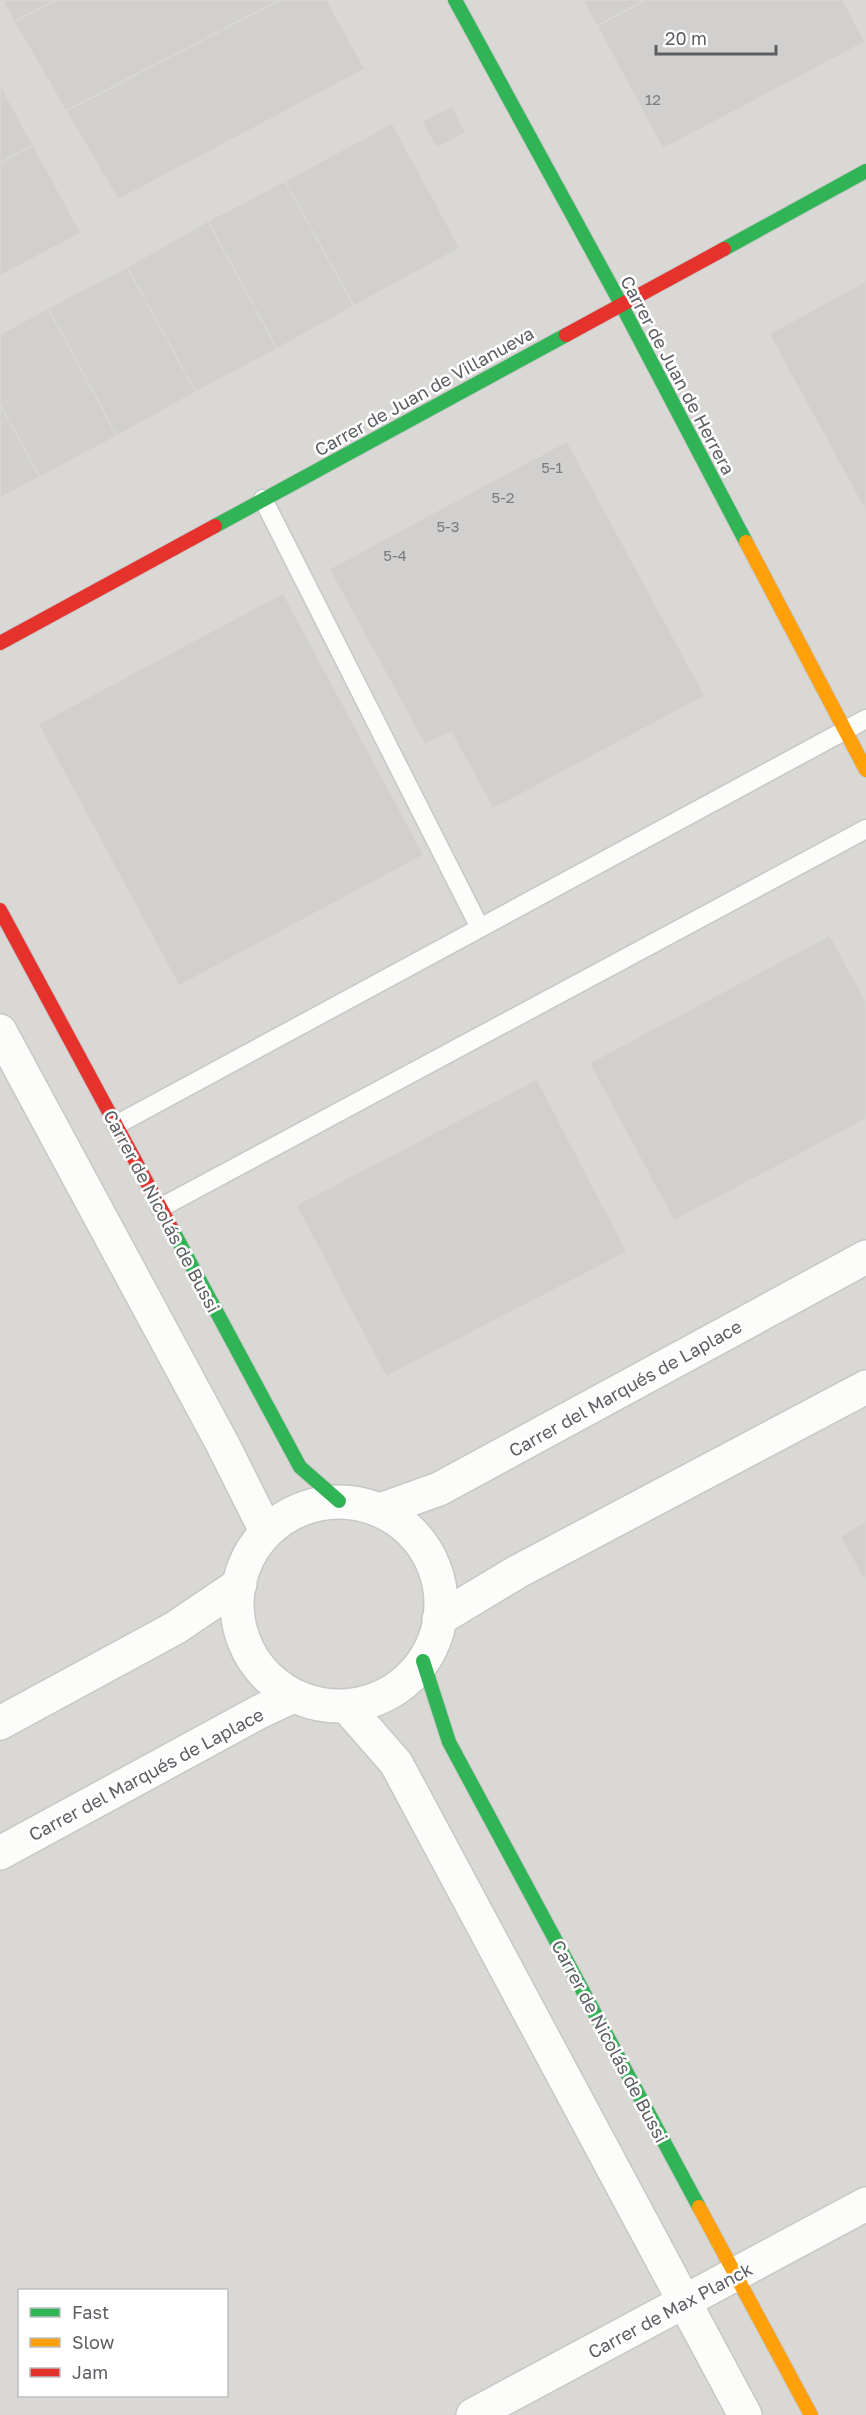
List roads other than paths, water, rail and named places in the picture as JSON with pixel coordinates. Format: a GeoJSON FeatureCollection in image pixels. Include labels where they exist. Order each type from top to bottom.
{"type":"FeatureCollection","features":[{"type":"Feature","properties":{"kind":"street","name":"Carrer de Juan de Herrera"},"geometry":{"type":"LineString","coordinates":[[455,0],[621,304],[866,770]]}},
{"type":"Feature","properties":{"kind":"street","name":"Carrer de Juan de Villanueva"},"geometry":{"type":"LineString","coordinates":[[0,643],[866,171]]}},
{"type":"Feature","properties":{"kind":"street","name":"Carrer de Nicolás de Bussi"},"geometry":{"type":"LineString","coordinates":[[0,910],[300,1467],[339,1501]]}},
{"type":"Feature","properties":{"kind":"street"},"geometry":{"type":"LineString","coordinates":[[0,1031],[222,1443],[266,1531]]}},
{"type":"Feature","properties":{"kind":"street","name":"Carrer del Marqués de Laplace"},"geometry":{"type":"LineString","coordinates":[[380,1510],[439,1489],[866,1257]]}},
{"type":"Feature","properties":{"kind":"street"},"geometry":{"type":"LineString","coordinates":[[439,1619],[518,1572],[866,1387]]}},
{"type":"Feature","properties":{"kind":"street"},"geometry":{"type":"LineString","coordinates":[[339,1501],[380,1510],[412,1531],[430,1555],[442,1604],[435,1642],[412,1676],[385,1696],[346,1707],[293,1696],[266,1676],[244,1644],[236,1604],[246,1559],[266,1531],[295,1511],[339,1501]]}},
{"type":"Feature","properties":{"kind":"street"},"geometry":{"type":"LineString","coordinates":[[0,1723],[175,1628],[240,1584]]}},
{"type":"Feature","properties":{"kind":"street","name":"Carrer de Nicolás de Bussi"},"geometry":{"type":"LineString","coordinates":[[423,1661],[449,1742],[811,2415]]}},
{"type":"Feature","properties":{"kind":"street","name":"Carrer del Marqués de Laplace"},"geometry":{"type":"LineString","coordinates":[[0,1853],[259,1712],[293,1696]]}},
{"type":"Feature","properties":{"kind":"street"},"geometry":{"type":"LineString","coordinates":[[346,1707],[396,1763],[745,2415]]}},
{"type":"Feature","properties":{"kind":"street","name":"Carrer de Max Planck"},"geometry":{"type":"LineString","coordinates":[[473,2415],[866,2204]]}},
{"type":"Feature","properties":{"kind":"lane"},"geometry":{"type":"LineString","coordinates":[[263,499],[480,928]]}},
{"type":"Feature","properties":{"kind":"lane"},"geometry":{"type":"LineString","coordinates":[[116,1125],[866,719]]}},
{"type":"Feature","properties":{"kind":"lane"},"geometry":{"type":"LineString","coordinates":[[160,1208],[866,829]]}}]}
